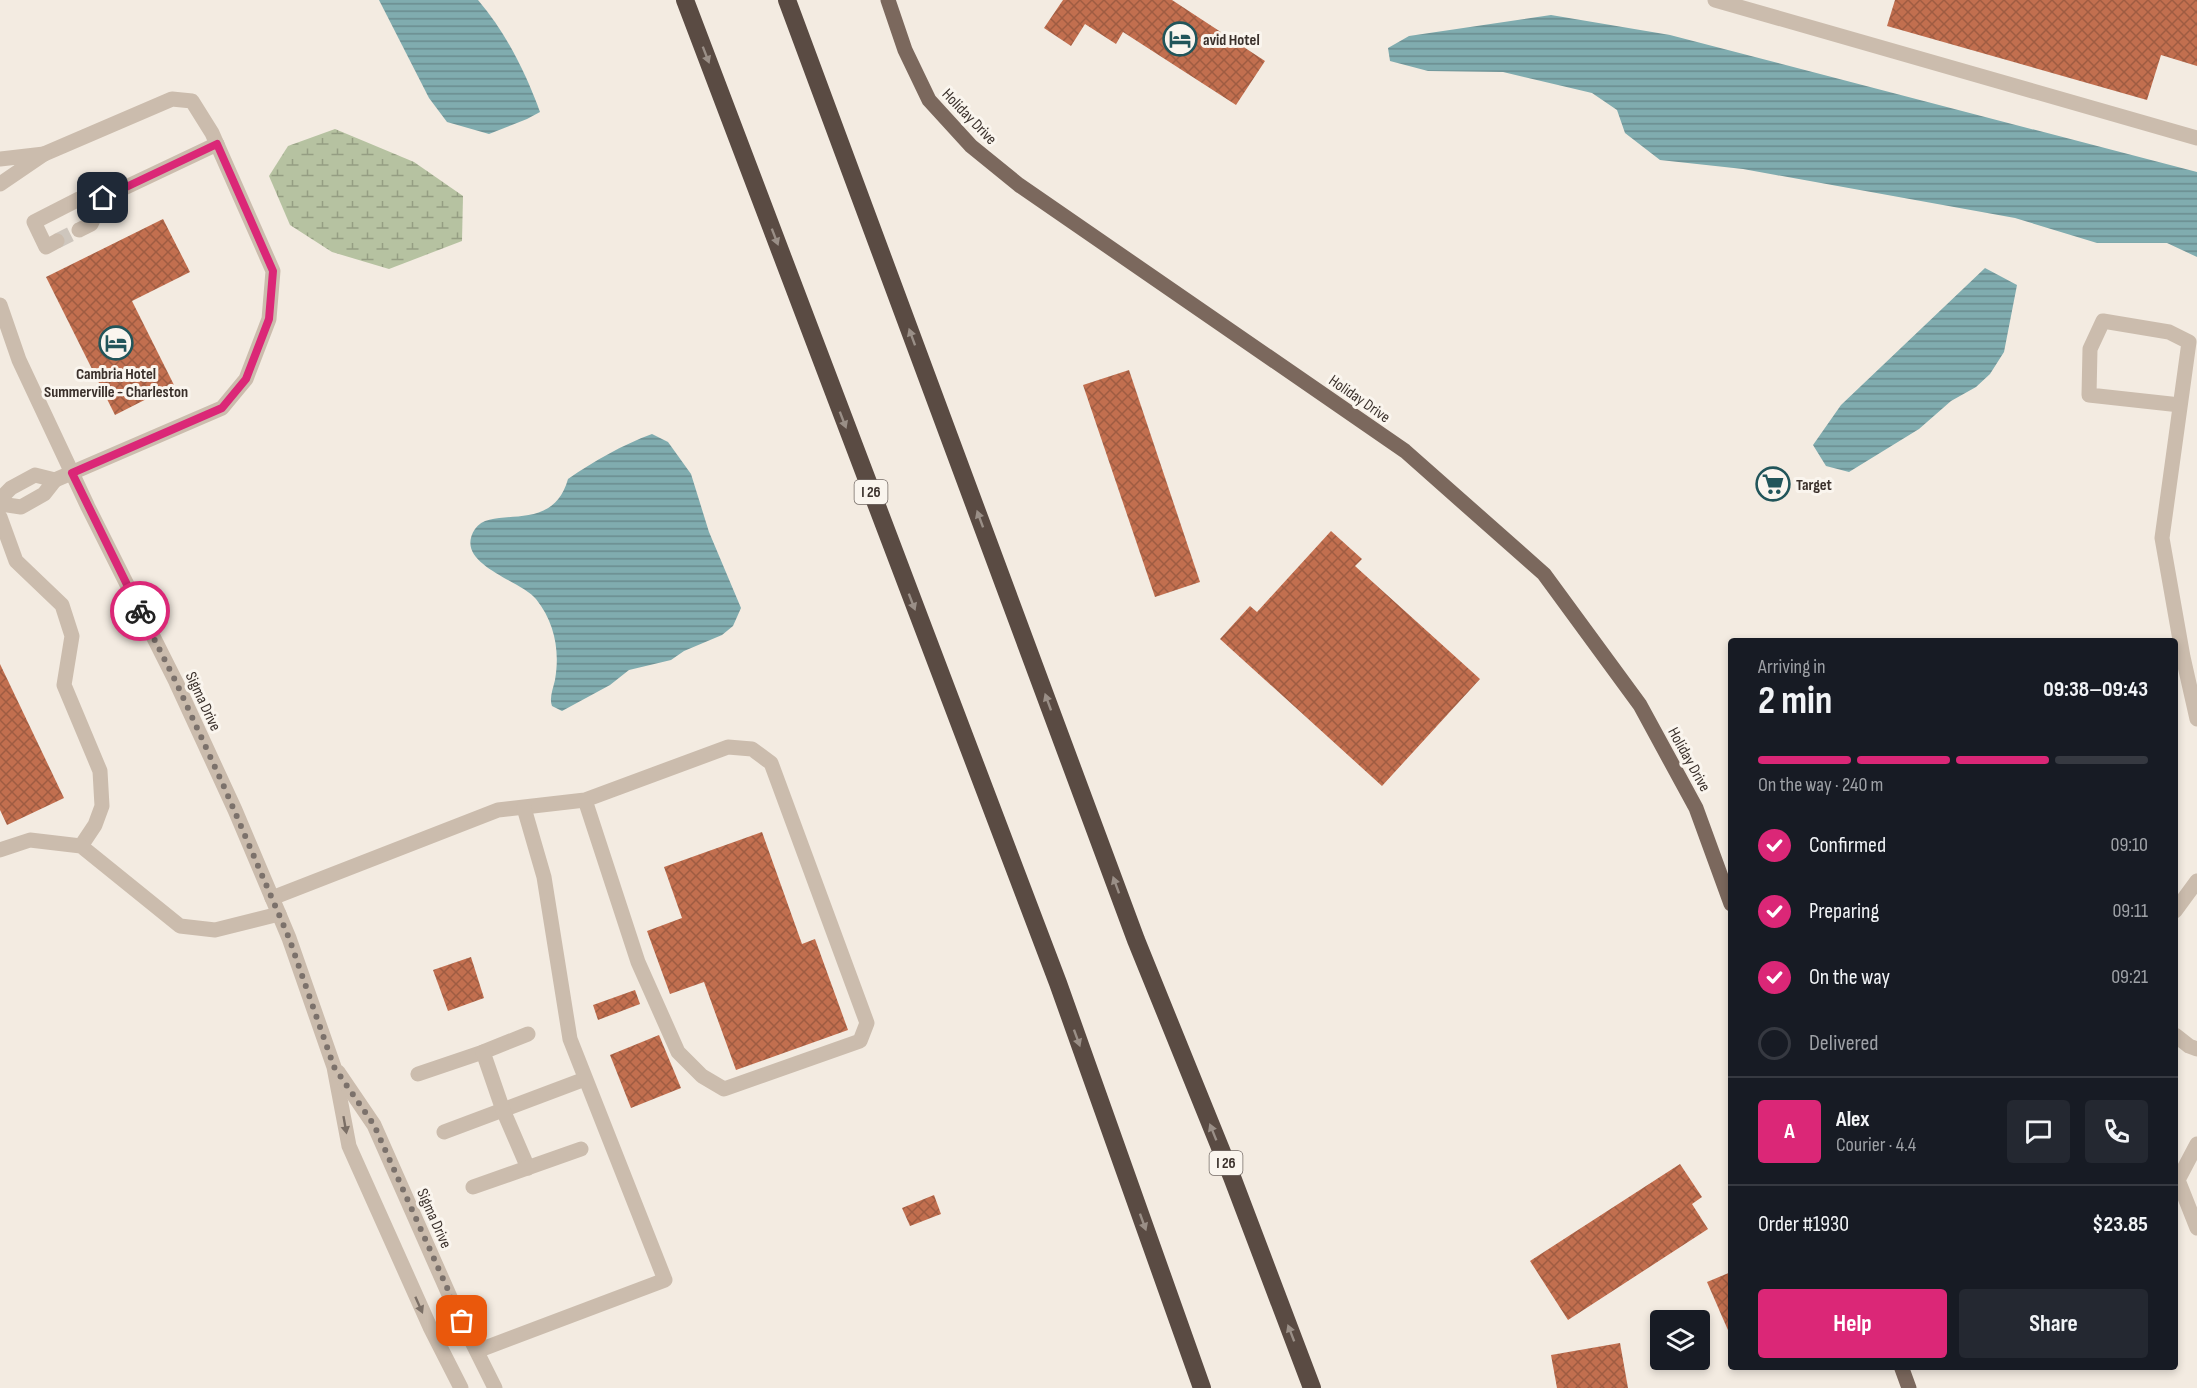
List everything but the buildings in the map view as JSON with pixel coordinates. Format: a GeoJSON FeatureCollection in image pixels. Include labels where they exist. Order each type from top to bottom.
{"type":"FeatureCollection","features":[{"type":"Feature","properties":{"kind":"highway","name":"I 26"},"geometry":{"type":"LineString","coordinates":[[685,0],[1058,983],[1202,1388]]}},
{"type":"Feature","properties":{"kind":"highway","name":"I 26"},"geometry":{"type":"LineString","coordinates":[[787,0],[1136,940],[1232,1177],[1312,1388]]}},
{"type":"Feature","properties":{"kind":"main road","name":"Holiday Drive"},"geometry":{"type":"LineString","coordinates":[[888,0],[905,50],[928,100],[971,146],[1020,185],[1405,451],[1544,574],[1640,705],[1696,807],[1728,896]]}},
{"type":"Feature","properties":{"kind":"main road"},"geometry":{"type":"LineString","coordinates":[[1902,1370],[1909,1388]]}},
{"type":"Feature","properties":{"kind":"street"},"geometry":{"type":"LineString","coordinates":[[1715,0],[2197,138]]}},
{"type":"Feature","properties":{"kind":"street"},"geometry":{"type":"LineString","coordinates":[[0,184],[44,154],[172,99],[192,100],[217,144],[273,271],[269,319],[246,379],[222,408],[55,480],[44,494],[21,507],[0,504]]}},
{"type":"Feature","properties":{"kind":"street"},"geometry":{"type":"LineString","coordinates":[[57,241],[46,246],[34,222],[79,199],[103,198],[217,144]]}},
{"type":"Feature","properties":{"kind":"street"},"geometry":{"type":"LineString","coordinates":[[0,159],[44,154]]}},
{"type":"Feature","properties":{"kind":"street"},"geometry":{"type":"LineString","coordinates":[[79,230],[91,224],[103,198]]}},
{"type":"Feature","properties":{"kind":"street","name":"Sigma Drive"},"geometry":{"type":"LineString","coordinates":[[0,305],[19,360],[72,473],[176,682],[279,914],[334,1067],[348,1146],[430,1327],[461,1388]]}},
{"type":"Feature","properties":{"kind":"street"},"geometry":{"type":"LineString","coordinates":[[2180,405],[2089,394],[2090,349],[2103,321],[2169,332],[2189,342],[2162,538],[2183,657],[2197,719]]}},
{"type":"Feature","properties":{"kind":"street","name":"Sigma Drive"},"geometry":{"type":"LineString","coordinates":[[0,332],[19,360]]}},
{"type":"Feature","properties":{"kind":"street"},"geometry":{"type":"LineString","coordinates":[[0,499],[11,488],[34,475],[55,480]]}},
{"type":"Feature","properties":{"kind":"street"},"geometry":{"type":"LineString","coordinates":[[0,517],[16,561],[62,605],[72,636],[64,686],[100,771],[102,806],[95,825],[81,846]]}},
{"type":"Feature","properties":{"kind":"street"},"geometry":{"type":"LineString","coordinates":[[272,898],[498,810],[585,800],[728,747],[752,749],[771,763],[867,1023],[860,1041],[724,1089],[702,1076],[678,1052],[638,962],[585,800]]}},
{"type":"Feature","properties":{"kind":"street"},"geometry":{"type":"LineString","coordinates":[[477,1351],[665,1280],[570,1039],[543,877],[524,808]]}},
{"type":"Feature","properties":{"kind":"street"},"geometry":{"type":"LineString","coordinates":[[0,850],[30,840],[81,846],[180,926],[215,930],[279,914]]}},
{"type":"Feature","properties":{"kind":"street"},"geometry":{"type":"LineString","coordinates":[[2178,907],[2197,881]]}},
{"type":"Feature","properties":{"kind":"street"},"geometry":{"type":"LineString","coordinates":[[418,1074],[528,1034]]}},
{"type":"Feature","properties":{"kind":"street"},"geometry":{"type":"LineString","coordinates":[[2178,1037],[2197,1049]]}},
{"type":"Feature","properties":{"kind":"street"},"geometry":{"type":"LineString","coordinates":[[483,1052],[503,1110],[528,1168]]}},
{"type":"Feature","properties":{"kind":"street","name":"Sigma Drive"},"geometry":{"type":"LineString","coordinates":[[334,1067],[374,1125],[454,1306],[495,1388]]}},
{"type":"Feature","properties":{"kind":"street"},"geometry":{"type":"LineString","coordinates":[[444,1132],[585,1079]]}},
{"type":"Feature","properties":{"kind":"street"},"geometry":{"type":"LineString","coordinates":[[2197,1144],[2178,1180],[2197,1228]]}},
{"type":"Feature","properties":{"kind":"street"},"geometry":{"type":"LineString","coordinates":[[473,1188],[581,1149]]}},
{"type":"Feature","properties":{"kind":"green space"},"geometry":{"type":"Polygon","coordinates":[[[335,129],[414,162],[463,196],[462,241],[389,269],[332,252],[290,225],[269,176],[288,146],[335,129]]]}},
{"type":"Feature","properties":{"kind":"water"},"geometry":{"type":"Polygon","coordinates":[[[379,0],[478,0],[514,53],[540,112],[489,134],[447,122],[429,98],[379,0]]]}},
{"type":"Feature","properties":{"kind":"water"},"geometry":{"type":"Polygon","coordinates":[[[1551,15],[1670,35],[2197,172],[2197,257],[2167,243],[2097,243],[2015,218],[1743,169],[1660,160],[1625,133],[1617,110],[1592,93],[1503,72],[1428,71],[1390,61],[1388,48],[1409,36],[1551,15]]]}},
{"type":"Feature","properties":{"kind":"water"},"geometry":{"type":"Polygon","coordinates":[[[1985,268],[2017,285],[2004,352],[1990,374],[1976,387],[1951,401],[1919,429],[1849,472],[1826,466],[1813,445],[1841,405],[1985,268]]]}},
{"type":"Feature","properties":{"kind":"water"},"geometry":{"type":"Polygon","coordinates":[[[652,434],[668,442],[691,474],[709,532],[741,608],[733,626],[722,635],[684,651],[671,660],[629,670],[610,685],[562,711],[552,706],[551,703],[557,658],[548,618],[536,599],[528,592],[480,562],[473,552],[470,541],[475,529],[483,522],[536,513],[549,507],[560,496],[568,479],[608,454],[652,434]]]}},
{"type":"Feature","properties":{"kind":"tunnel"},"geometry":{"type":"LineString","coordinates":[[57,241],[79,230]]}},
{"type":"Feature","properties":{"kind":"way so far"},"geometry":{"type":"LineString","coordinates":[[140,611],[176,682],[225,789],[289,938],[334,1067],[374,1125],[462,1321]]}},
{"type":"Feature","properties":{"kind":"place","name":"avid Hotel"},"geometry":{"type":"Point","coordinates":[1180,39]}},
{"type":"Feature","properties":{"kind":"place","name":"Cambria Hotel Summerville - Charleston"},"geometry":{"type":"Point","coordinates":[116,343]}},
{"type":"Feature","properties":{"kind":"place","name":"Target"},"geometry":{"type":"Point","coordinates":[1773,484]}},
{"type":"Feature","properties":{"kind":"route"},"geometry":{"type":"LineString","coordinates":[[103,198],[217,144],[273,271],[269,319],[246,379],[222,408],[72,473],[140,611]]}}]}
